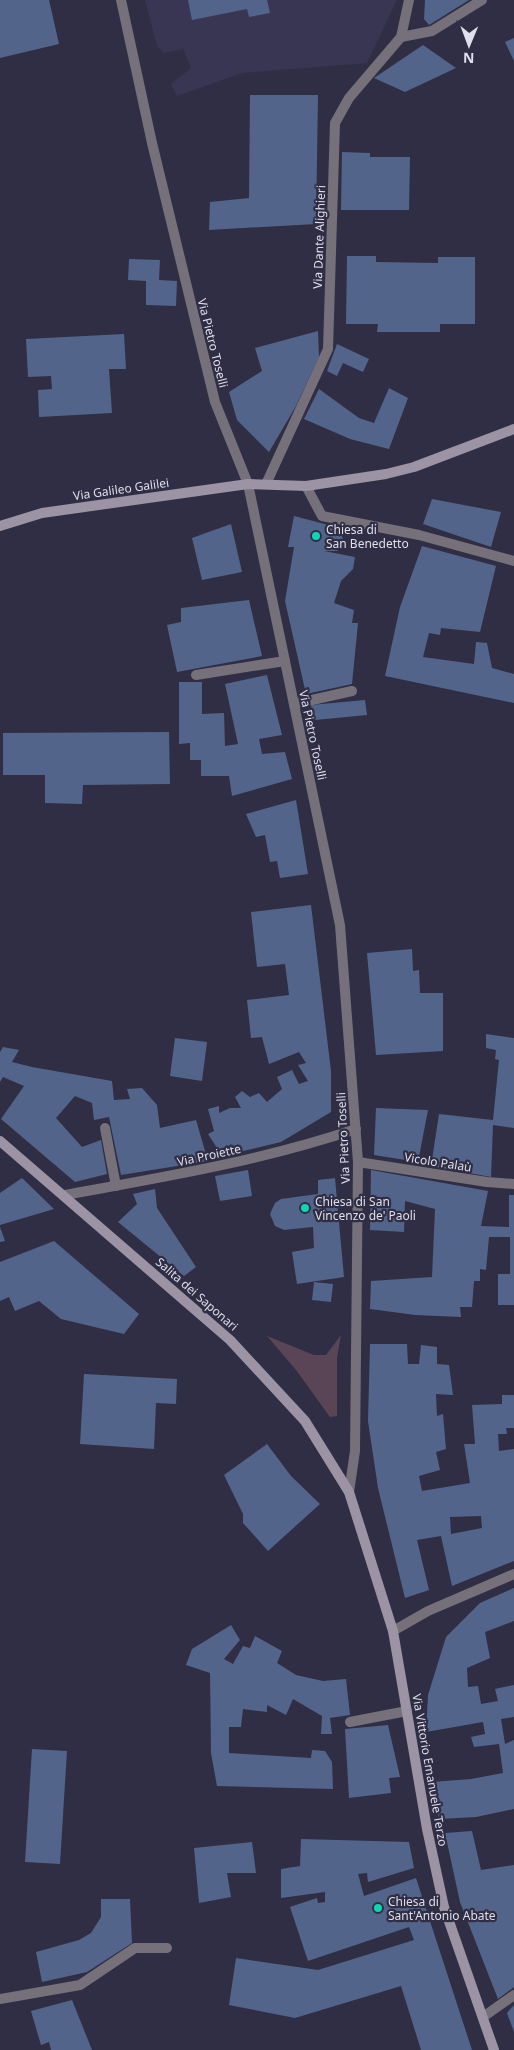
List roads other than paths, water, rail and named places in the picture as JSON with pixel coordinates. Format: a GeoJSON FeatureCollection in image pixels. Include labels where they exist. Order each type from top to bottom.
{"type":"FeatureCollection","features":[{"type":"Feature","properties":{"kind":"street","name":"Via Pietro Toselli"},"geometry":{"type":"LineString","coordinates":[[122,0],[152,143],[215,402],[248,484],[340,925],[358,1162],[355,1451],[349,1492]]}},
{"type":"Feature","properties":{"kind":"street","name":"Via Dante Alighieri"},"geometry":{"type":"LineString","coordinates":[[266,484],[328,349],[336,122],[349,98],[401,37],[409,0]]}},
{"type":"Feature","properties":{"kind":"street"},"geometry":{"type":"LineString","coordinates":[[401,37],[432,31],[482,0]]}},
{"type":"Feature","properties":{"kind":"street","name":"Via Galileo Galilei"},"geometry":{"type":"LineString","coordinates":[[0,526],[42,513],[248,484],[306,486],[386,474],[414,467],[514,429]]}},
{"type":"Feature","properties":{"kind":"street"},"geometry":{"type":"LineString","coordinates":[[306,486],[322,516],[419,535],[514,561]]}},
{"type":"Feature","properties":{"kind":"street"},"geometry":{"type":"LineString","coordinates":[[196,675],[284,661]]}},
{"type":"Feature","properties":{"kind":"street"},"geometry":{"type":"LineString","coordinates":[[294,704],[352,691]]}},
{"type":"Feature","properties":{"kind":"street"},"geometry":{"type":"LineString","coordinates":[[105,1128],[116,1186]]}},
{"type":"Feature","properties":{"kind":"street","name":"Via Proiette"},"geometry":{"type":"LineString","coordinates":[[65,1195],[221,1167],[307,1145],[356,1129]]}},
{"type":"Feature","properties":{"kind":"street","name":"Salita dei Saponari"},"geometry":{"type":"LineString","coordinates":[[0,1141],[65,1195],[230,1340],[304,1422],[349,1492]]}},
{"type":"Feature","properties":{"kind":"street","name":"Vicolo Palaù"},"geometry":{"type":"LineString","coordinates":[[358,1162],[487,1182],[514,1184]]}},
{"type":"Feature","properties":{"kind":"street","name":"Via Vittorio Emanuele Terzo"},"geometry":{"type":"LineString","coordinates":[[349,1492],[393,1631],[427,1829],[444,1907],[494,2050]]}},
{"type":"Feature","properties":{"kind":"street"},"geometry":{"type":"LineString","coordinates":[[393,1631],[428,1611],[514,1574]]}},
{"type":"Feature","properties":{"kind":"street"},"geometry":{"type":"LineString","coordinates":[[350,1722],[407,1711]]}},
{"type":"Feature","properties":{"kind":"street"},"geometry":{"type":"LineString","coordinates":[[0,1999],[80,1985],[135,1948],[167,1948]]}},
{"type":"Feature","properties":{"kind":"street"},"geometry":{"type":"LineString","coordinates":[[483,2017],[514,1995]]}},
{"type":"Feature","properties":{"kind":"place","name":"Chiesa di San Benedetto"},"geometry":{"type":"Point","coordinates":[316,536]}},
{"type":"Feature","properties":{"kind":"place","name":"Chiesa di San Vincenzo de' Paoli"},"geometry":{"type":"Point","coordinates":[305,1208]}},
{"type":"Feature","properties":{"kind":"place","name":"Chiesa di Sant'Antonio Abate"},"geometry":{"type":"Point","coordinates":[378,1908]}}]}
